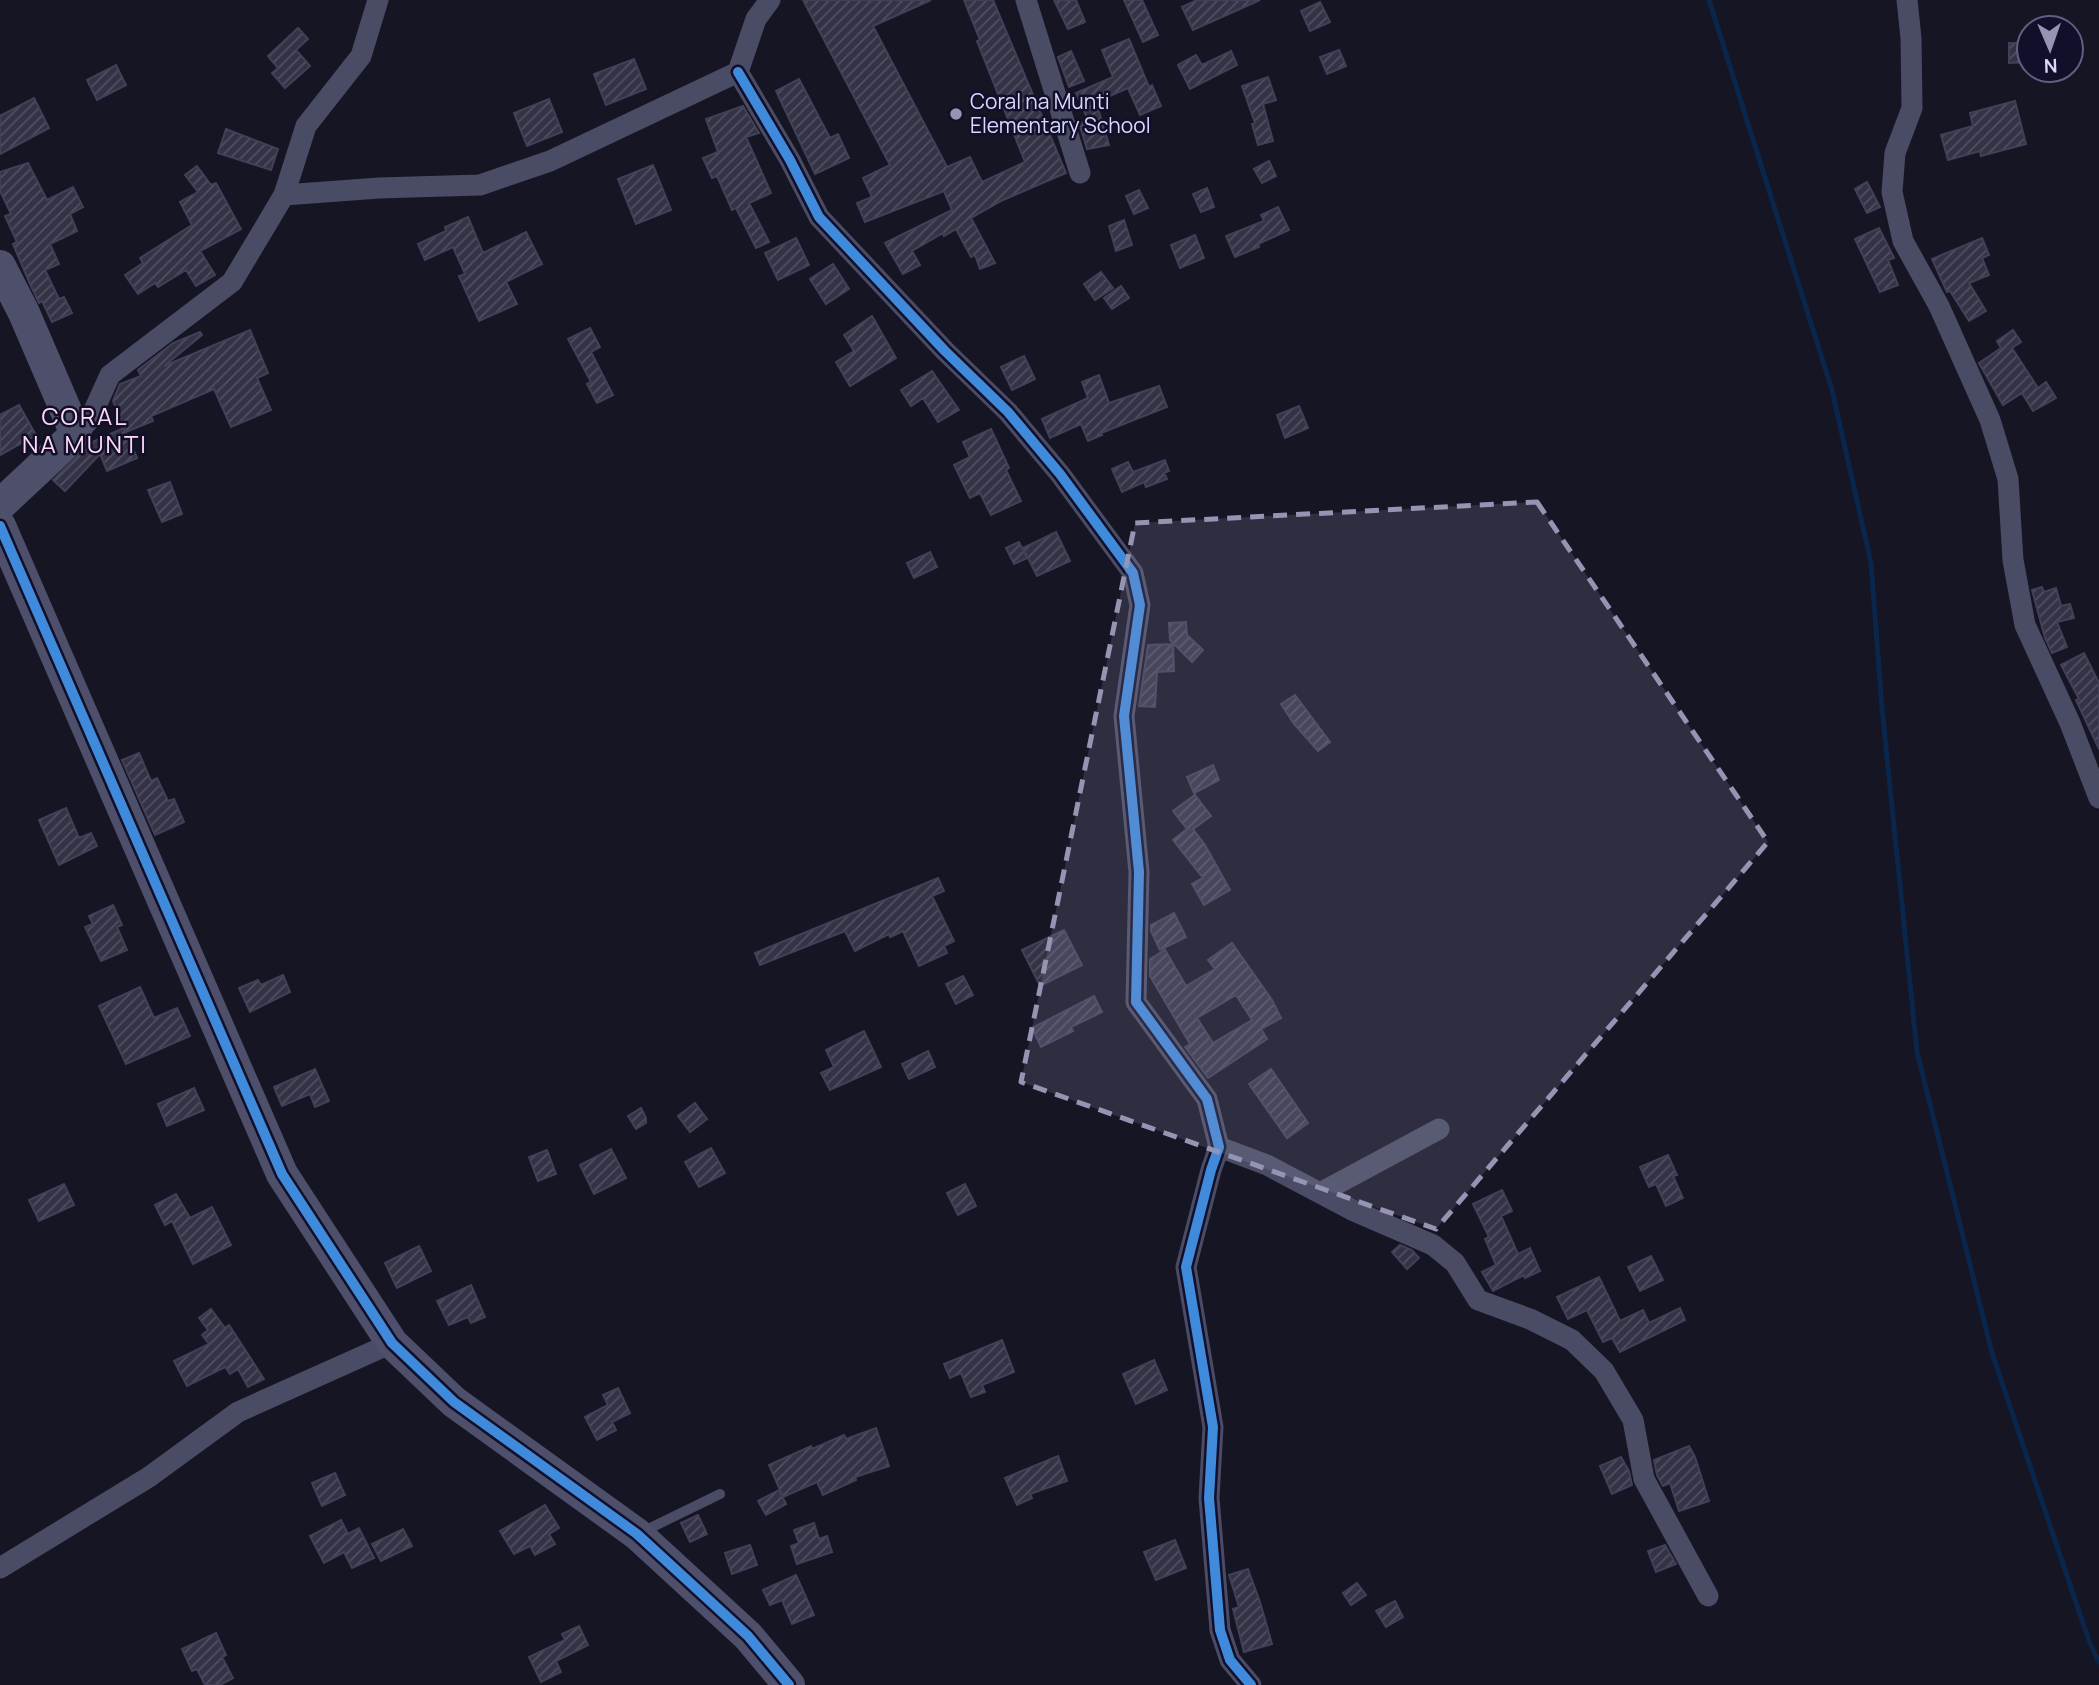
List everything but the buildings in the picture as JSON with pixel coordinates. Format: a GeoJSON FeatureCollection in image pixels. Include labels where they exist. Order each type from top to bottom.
{"type":"FeatureCollection","features":[{"type":"Feature","properties":{"kind":"street"},"geometry":{"type":"LineString","coordinates":[[0,505],[90,419],[110,375],[232,282],[284,195],[306,126],[361,56],[378,0]]}},
{"type":"Feature","properties":{"kind":"street"},"geometry":{"type":"LineString","coordinates":[[284,195],[379,188],[480,185],[550,161],[738,72],[756,19],[770,0]]}},
{"type":"Feature","properties":{"kind":"street"},"geometry":{"type":"LineString","coordinates":[[1026,0],[1080,173]]}},
{"type":"Feature","properties":{"kind":"street"},"geometry":{"type":"LineString","coordinates":[[1907,0],[1911,38],[1912,108],[1895,153],[1892,192],[1897,217],[1903,241],[1938,306],[1990,420],[2008,480],[2013,560],[2025,625],[2070,723],[2099,798]]}},
{"type":"Feature","properties":{"kind":"street"},"geometry":{"type":"LineString","coordinates":[[738,72],[790,160],[819,217],[945,351],[1008,412],[1060,474],[1133,573],[1140,605],[1124,716],[1139,872],[1136,1002],[1207,1100],[1219,1147],[1210,1170],[1186,1267],[1213,1427],[1209,1498],[1220,1630],[1230,1660],[1251,1685]]}},
{"type":"Feature","properties":{"kind":"street"},"geometry":{"type":"LineString","coordinates":[[0,266],[76,434]]}},
{"type":"Feature","properties":{"kind":"street"},"geometry":{"type":"LineString","coordinates":[[0,526],[282,1174],[392,1343],[454,1402],[637,1534],[748,1636],[789,1685]]}},
{"type":"Feature","properties":{"kind":"street"},"geometry":{"type":"LineString","coordinates":[[1320,1193],[1439,1129]]}},
{"type":"Feature","properties":{"kind":"street"},"geometry":{"type":"LineString","coordinates":[[1219,1147],[1267,1165],[1352,1210],[1433,1245],[1455,1263],[1478,1300],[1530,1319],[1572,1340],[1604,1371],[1633,1420],[1644,1479],[1708,1596]]}},
{"type":"Feature","properties":{"kind":"street"},"geometry":{"type":"LineString","coordinates":[[0,1568],[149,1477],[238,1412],[392,1343]]}},
{"type":"Feature","properties":{"kind":"lane"},"geometry":{"type":"LineString","coordinates":[[637,1534],[720,1494]]}},
{"type":"Feature","properties":{"kind":"highlighted area"},"geometry":{"type":"Polygon","coordinates":[[[1537,502],[1768,842],[1436,1229],[1021,1082],[1135,523],[1537,502]]]}},
{"type":"Feature","properties":{"kind":"waterway"},"geometry":{"type":"LineString","coordinates":[[1709,0],[1832,390],[1871,563],[1882,708],[1917,1052],[1992,1353],[2089,1641],[2099,1662]]}},
{"type":"Feature","properties":{"kind":"cycle path"},"geometry":{"type":"LineString","coordinates":[[738,72],[790,160],[819,217],[945,351],[1008,412],[1060,474],[1133,573],[1140,605],[1124,716],[1139,872],[1136,1002],[1207,1099],[1219,1147],[1186,1267],[1213,1427],[1209,1498],[1220,1630],[1230,1660],[1251,1685]]}},
{"type":"Feature","properties":{"kind":"cycle path"},"geometry":{"type":"LineString","coordinates":[[0,526],[282,1174],[392,1343],[454,1402],[637,1534],[748,1636],[789,1685]]}},
{"type":"Feature","properties":{"kind":"place","name":"Coral na Munti Elementary School"},"geometry":{"type":"Point","coordinates":[956,114]}},
{"type":"Feature","properties":{"kind":"district","name":"CORAL NA MUNTI"},"geometry":{"type":"Point","coordinates":[85,431]}}]}
